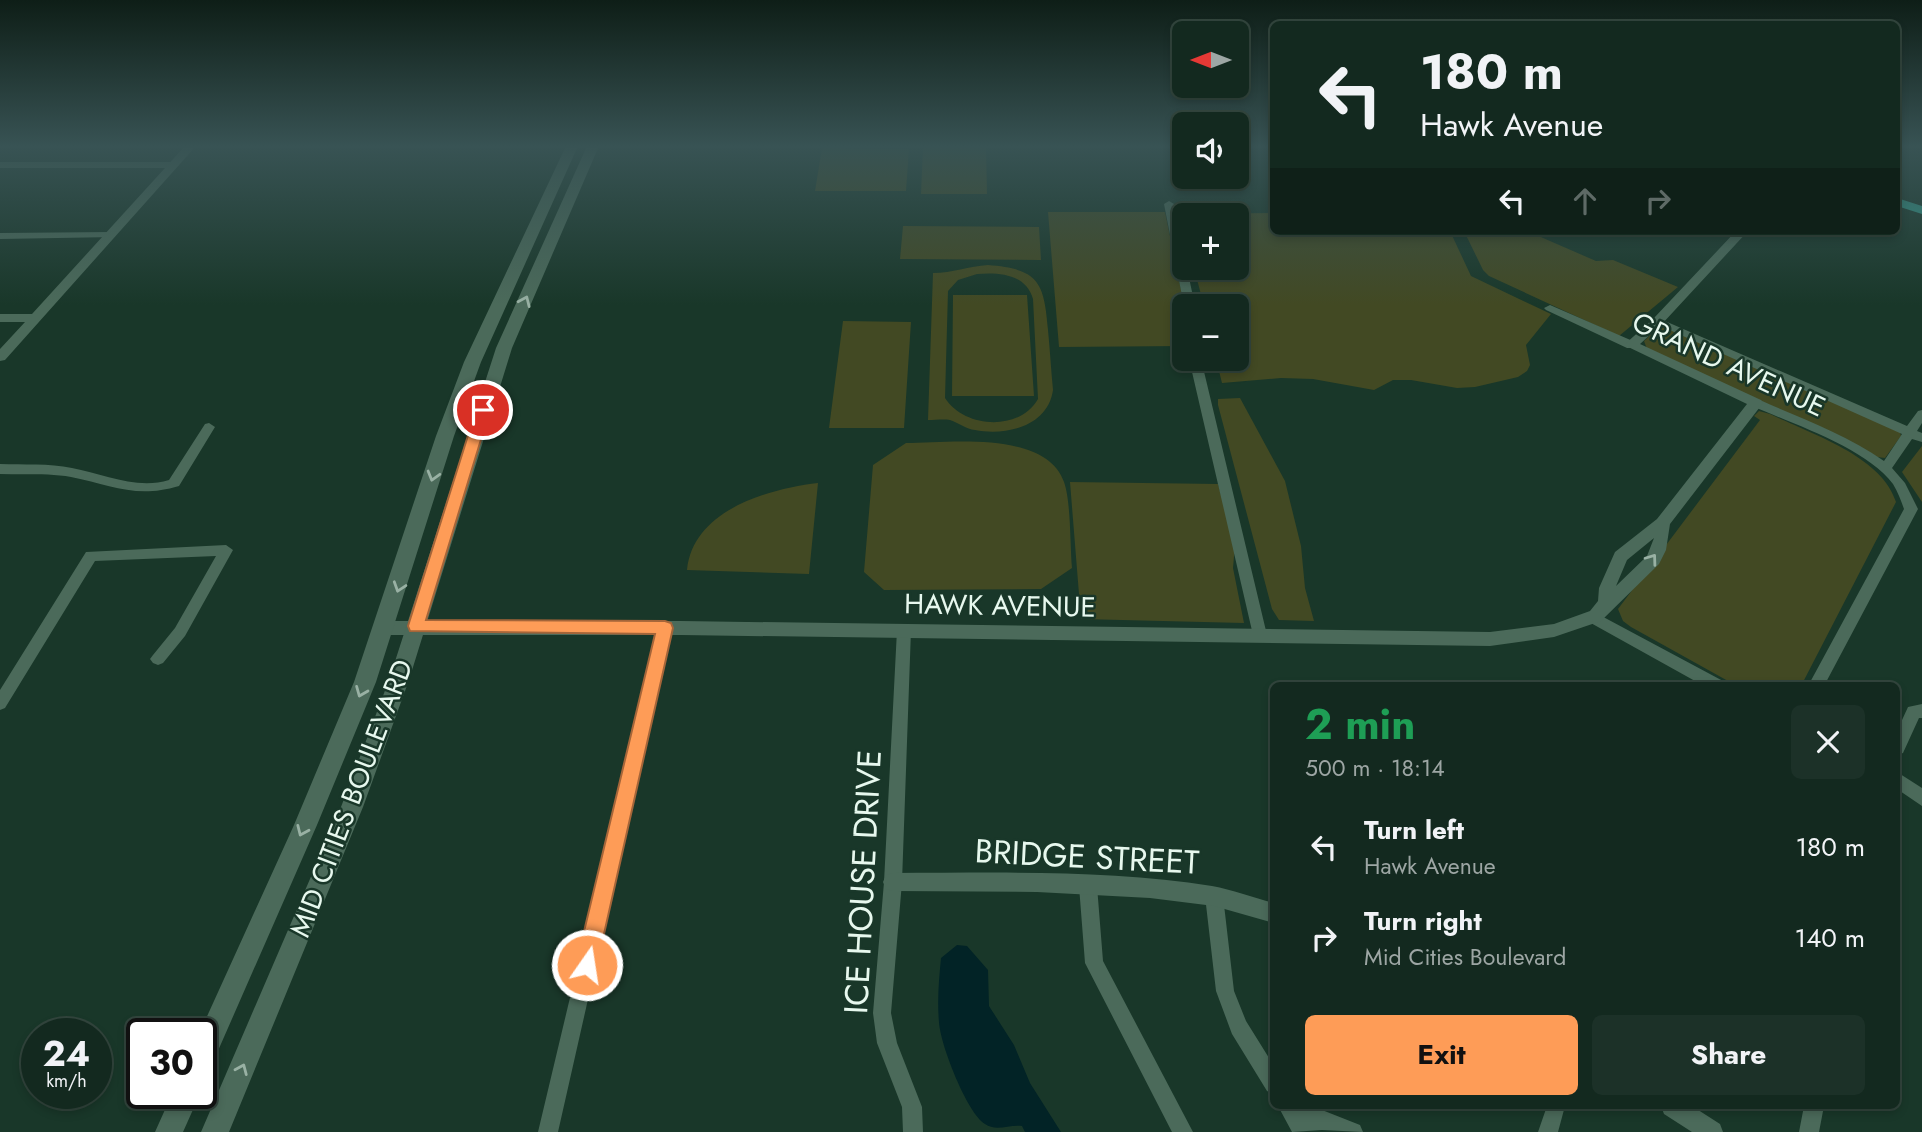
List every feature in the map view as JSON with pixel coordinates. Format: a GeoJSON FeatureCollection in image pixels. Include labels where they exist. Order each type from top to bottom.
{"type":"FeatureCollection","features":[{"type":"Feature","properties":{"kind":"main road","name":"MID CITIES BOULEVARD"},"geometry":{"type":"LineString","coordinates":[[217,1024],[330,768],[384,628],[445,435],[472,366],[547,199]]}},
{"type":"Feature","properties":{"kind":"main road","name":"MID CITIES BOULEVARD"},"geometry":{"type":"LineString","coordinates":[[215,1132],[352,807],[416,626],[499,364],[570,199]]}},
{"type":"Feature","properties":{"kind":"main road"},"geometry":{"type":"LineString","coordinates":[[1900,203],[1922,210]]}},
{"type":"Feature","properties":{"kind":"main road"},"geometry":{"type":"LineString","coordinates":[[535,225],[563,215]]}},
{"type":"Feature","properties":{"kind":"main road"},"geometry":{"type":"LineString","coordinates":[[472,366],[499,364]]}},
{"type":"Feature","properties":{"kind":"main road"},"geometry":{"type":"LineString","coordinates":[[169,1132],[179,1109]]}},
{"type":"Feature","properties":{"kind":"street"},"geometry":{"type":"LineString","coordinates":[[0,358],[144,199]]}},
{"type":"Feature","properties":{"kind":"street"},"geometry":{"type":"LineString","coordinates":[[1169,204],[1188,294]]}},
{"type":"Feature","properties":{"kind":"street"},"geometry":{"type":"LineString","coordinates":[[0,236],[111,235]]}},
{"type":"Feature","properties":{"kind":"street"},"geometry":{"type":"LineString","coordinates":[[1631,345],[1658,321],[1738,235]]}},
{"type":"Feature","properties":{"kind":"street","name":"GRAND AVENUE"},"geometry":{"type":"LineString","coordinates":[[1550,308],[1843,443],[1885,469],[1905,491],[1917,511]]}},
{"type":"Feature","properties":{"kind":"street"},"geometry":{"type":"LineString","coordinates":[[0,318],[36,318]]}},
{"type":"Feature","properties":{"kind":"street"},"geometry":{"type":"LineString","coordinates":[[1658,321],[1916,436]]}},
{"type":"Feature","properties":{"kind":"street"},"geometry":{"type":"LineString","coordinates":[[1198,371],[1260,635]]}},
{"type":"Feature","properties":{"kind":"street"},"geometry":{"type":"LineString","coordinates":[[1606,604],[1607,588],[1621,556],[1662,523],[1756,403]]}},
{"type":"Feature","properties":{"kind":"street"},"geometry":{"type":"LineString","coordinates":[[1885,469],[1916,436],[1922,414]]}},
{"type":"Feature","properties":{"kind":"street"},"geometry":{"type":"LineString","coordinates":[[0,468],[70,472],[116,485],[160,487],[174,482],[209,427]]}},
{"type":"Feature","properties":{"kind":"street"},"geometry":{"type":"LineString","coordinates":[[1818,682],[1917,511]]}},
{"type":"Feature","properties":{"kind":"street"},"geometry":{"type":"LineString","coordinates":[[1662,523],[1663,540],[1659,551],[1632,584],[1606,604],[1594,618],[1711,682]]}},
{"type":"Feature","properties":{"kind":"street"},"geometry":{"type":"LineString","coordinates":[[0,703],[91,556],[226,551],[180,632],[158,659]]}},
{"type":"Feature","properties":{"kind":"street","name":"HAWK AVENUE"},"geometry":{"type":"LineString","coordinates":[[384,628],[416,626],[904,630],[1490,639],[1547,633],[1594,618]]}},
{"type":"Feature","properties":{"kind":"street"},"geometry":{"type":"LineString","coordinates":[[548,1132],[665,628]]}},
{"type":"Feature","properties":{"kind":"street","name":"ICE HOUSE DRIVE"},"geometry":{"type":"LineString","coordinates":[[904,630],[893,882],[883,1029],[909,1098],[912,1132]]}},
{"type":"Feature","properties":{"kind":"street"},"geometry":{"type":"LineString","coordinates":[[1900,742],[1914,712],[1922,710]]}},
{"type":"Feature","properties":{"kind":"street"},"geometry":{"type":"LineString","coordinates":[[1900,781],[1922,798]]}},
{"type":"Feature","properties":{"kind":"street","name":"BRIDGE STREET"},"geometry":{"type":"LineString","coordinates":[[893,882],[1088,886],[1213,896],[1270,912]]}},
{"type":"Feature","properties":{"kind":"street"},"geometry":{"type":"LineString","coordinates":[[1088,886],[1094,963],[1183,1132]]}},
{"type":"Feature","properties":{"kind":"street"},"geometry":{"type":"LineString","coordinates":[[1213,896],[1225,991],[1239,1027],[1270,1077]]}},
{"type":"Feature","properties":{"kind":"street"},"geometry":{"type":"LineString","coordinates":[[1548,1132],[1556,1109]]}},
{"type":"Feature","properties":{"kind":"street"},"geometry":{"type":"LineString","coordinates":[[1681,1109],[1712,1132]]}},
{"type":"Feature","properties":{"kind":"street"},"geometry":{"type":"LineString","coordinates":[[1809,1132],[1813,1109]]}},
{"type":"Feature","properties":{"kind":"street"},"geometry":{"type":"LineString","coordinates":[[1296,1119],[1322,1120],[1353,1132]]}},
{"type":"Feature","properties":{"kind":"green space"},"geometry":{"type":"Polygon","coordinates":[[[1048,212],[1165,212],[1172,246],[1172,280],[1179,280],[1182,294],[1172,294],[1172,346],[1059,347],[1048,212]]]}},
{"type":"Feature","properties":{"kind":"green space"},"geometry":{"type":"Polygon","coordinates":[[[1249,213],[1270,213],[1270,235],[1452,235],[1471,276],[1551,314],[1526,345],[1530,365],[1527,371],[1518,377],[1475,387],[1457,388],[1411,380],[1393,380],[1374,390],[1313,379],[1281,378],[1222,383],[1219,371],[1249,371],[1249,294],[1201,294],[1197,280],[1249,280],[1249,213]]]}},
{"type":"Feature","properties":{"kind":"green space"},"geometry":{"type":"Polygon","coordinates":[[[903,226],[1039,227],[1041,260],[900,259],[903,226]]]}},
{"type":"Feature","properties":{"kind":"green space"},"geometry":{"type":"Polygon","coordinates":[[[1466,235],[1536,235],[1596,261],[1613,260],[1678,287],[1619,336],[1489,276],[1483,270],[1466,235]]]}},
{"type":"Feature","properties":{"kind":"green space"},"geometry":{"type":"Polygon","coordinates":[[[981,266],[1018,270],[1036,281],[1044,300],[1048,330],[1053,390],[1050,402],[1035,420],[1024,426],[1000,431],[972,429],[950,420],[928,420],[933,273],[981,266]],[[985,273],[958,280],[948,291],[945,398],[954,408],[978,420],[1005,421],[1029,410],[1038,399],[1033,299],[1024,284],[1011,276],[985,273]]]}},
{"type":"Feature","properties":{"kind":"green space"},"geometry":{"type":"Polygon","coordinates":[[[953,295],[1027,295],[1034,396],[952,396],[953,295]]]}},
{"type":"Feature","properties":{"kind":"green space"},"geometry":{"type":"Polygon","coordinates":[[[843,321],[911,322],[904,428],[829,428],[843,321]]]}},
{"type":"Feature","properties":{"kind":"green space"},"geometry":{"type":"Polygon","coordinates":[[[1665,327],[1900,432],[1901,436],[1885,458],[1877,457],[1647,349],[1644,341],[1658,328],[1665,327]]]}},
{"type":"Feature","properties":{"kind":"green space"},"geometry":{"type":"Polygon","coordinates":[[[1240,398],[1285,481],[1301,546],[1305,588],[1314,621],[1279,620],[1272,609],[1218,405],[1218,399],[1240,398]]]}},
{"type":"Feature","properties":{"kind":"green space"},"geometry":{"type":"Polygon","coordinates":[[[1759,411],[1770,414],[1843,448],[1876,472],[1888,486],[1896,502],[1803,682],[1730,682],[1631,627],[1623,621],[1618,609],[1760,420],[1754,416],[1759,411]]]}},
{"type":"Feature","properties":{"kind":"green space"},"geometry":{"type":"Polygon","coordinates":[[[906,443],[995,443],[1038,454],[1054,465],[1066,490],[1072,568],[1041,589],[884,590],[864,572],[873,465],[906,443]]]}},
{"type":"Feature","properties":{"kind":"green space"},"geometry":{"type":"Polygon","coordinates":[[[1922,446],[1922,502],[1902,472],[1922,446]]]}},
{"type":"Feature","properties":{"kind":"green space"},"geometry":{"type":"Polygon","coordinates":[[[1070,482],[1218,484],[1235,545],[1233,568],[1244,623],[1081,619],[1070,482]]]}},
{"type":"Feature","properties":{"kind":"green space"},"geometry":{"type":"Polygon","coordinates":[[[818,483],[809,574],[687,570],[692,549],[703,532],[736,506],[777,491],[818,483]]]}},
{"type":"Feature","properties":{"kind":"water"},"geometry":{"type":"Polygon","coordinates":[[[957,945],[967,946],[988,970],[989,1006],[1014,1045],[1030,1083],[1061,1132],[1025,1132],[1022,1126],[989,1126],[970,1107],[949,1061],[939,1022],[941,958],[957,945]]]}},
{"type":"Feature","properties":{"kind":"route"},"geometry":{"type":"LineString","coordinates":[[483,410],[416,626],[665,628],[587,965]]}}]}
